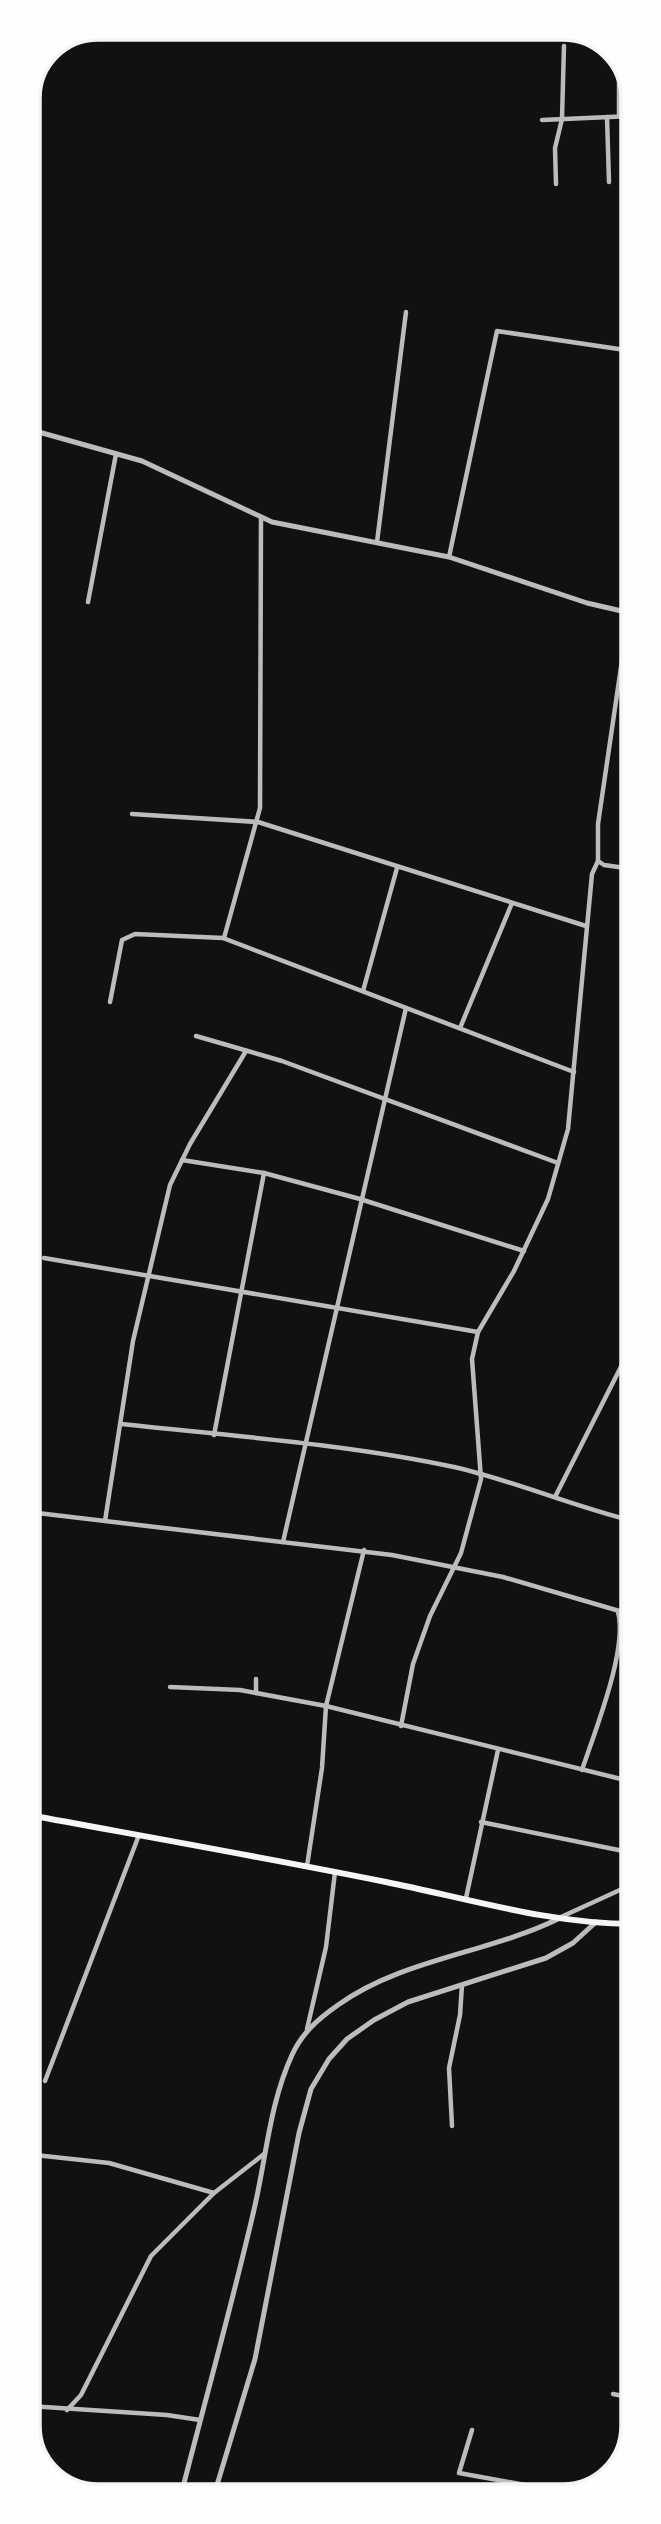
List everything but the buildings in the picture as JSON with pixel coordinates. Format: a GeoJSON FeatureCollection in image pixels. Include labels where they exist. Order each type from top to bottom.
{"type":"FeatureCollection","features":[{"type":"Feature","properties":{"kind":"main road"},"geometry":{"type":"LineString","coordinates":[[40,1817],[335,1871],[561,1917],[621,1924]]}},
{"type":"Feature","properties":{"kind":"street"},"geometry":{"type":"LineString","coordinates":[[556,184],[555,148],[562,119],[564,46]]}},
{"type":"Feature","properties":{"kind":"street"},"geometry":{"type":"LineString","coordinates":[[542,120],[619,117],[619,84]]}},
{"type":"Feature","properties":{"kind":"street"},"geometry":{"type":"LineString","coordinates":[[607,117],[609,182]]}},
{"type":"Feature","properties":{"kind":"street"},"geometry":{"type":"LineString","coordinates":[[377,542],[406,312]]}},
{"type":"Feature","properties":{"kind":"street"},"geometry":{"type":"LineString","coordinates":[[449,557],[497,331],[621,349]]}},
{"type":"Feature","properties":{"kind":"street"},"geometry":{"type":"LineString","coordinates":[[40,432],[142,461],[261,517],[449,557],[587,604],[621,609]]}},
{"type":"Feature","properties":{"kind":"street"},"geometry":{"type":"LineString","coordinates":[[88,602],[116,454]]}},
{"type":"Feature","properties":{"kind":"street"},"geometry":{"type":"LineString","coordinates":[[223,938],[258,822],[261,517]]}},
{"type":"Feature","properties":{"kind":"street"},"geometry":{"type":"LineString","coordinates":[[401,1726],[413,1664],[430,1616],[461,1553],[481,1474],[472,1370],[478,1332],[524,1251],[548,1199],[568,1129],[586,926],[592,874],[598,861],[598,824],[621,668]]}},
{"type":"Feature","properties":{"kind":"street"},"geometry":{"type":"LineString","coordinates":[[132,814],[258,822],[586,926]]}},
{"type":"Feature","properties":{"kind":"street"},"geometry":{"type":"LineString","coordinates":[[598,861],[604,865],[621,867]]}},
{"type":"Feature","properties":{"kind":"street"},"geometry":{"type":"LineString","coordinates":[[363,991],[397,868]]}},
{"type":"Feature","properties":{"kind":"street"},"geometry":{"type":"LineString","coordinates":[[460,1028],[512,903]]}},
{"type":"Feature","properties":{"kind":"street"},"geometry":{"type":"LineString","coordinates":[[110,1002],[122,940],[135,934],[223,938],[574,1072]]}},
{"type":"Feature","properties":{"kind":"street"},"geometry":{"type":"LineString","coordinates":[[283,1542],[335,1306],[406,1008]]}},
{"type":"Feature","properties":{"kind":"street"},"geometry":{"type":"LineString","coordinates":[[196,1036],[384,1099],[558,1163]]}},
{"type":"Feature","properties":{"kind":"street"},"geometry":{"type":"LineString","coordinates":[[105,1521],[133,1342],[170,1185],[246,1051]]}},
{"type":"Feature","properties":{"kind":"street"},"geometry":{"type":"LineString","coordinates":[[182,1160],[264,1173],[360,1199],[524,1251]]}},
{"type":"Feature","properties":{"kind":"street"},"geometry":{"type":"LineString","coordinates":[[214,1434],[264,1173]]}},
{"type":"Feature","properties":{"kind":"street"},"geometry":{"type":"LineString","coordinates":[[44,1258],[478,1332]]}},
{"type":"Feature","properties":{"kind":"street"},"geometry":{"type":"LineString","coordinates":[[556,1495],[621,1367]]}},
{"type":"Feature","properties":{"kind":"street"},"geometry":{"type":"LineString","coordinates":[[122,1424],[304,1445],[453,1467],[556,1495],[621,1517]]}},
{"type":"Feature","properties":{"kind":"street"},"geometry":{"type":"LineString","coordinates":[[40,1513],[364,1550],[454,1566],[621,1612]]}},
{"type":"Feature","properties":{"kind":"street"},"geometry":{"type":"LineString","coordinates":[[307,1866],[321,1780],[326,1706],[364,1550]]}},
{"type":"Feature","properties":{"kind":"street"},"geometry":{"type":"LineString","coordinates":[[582,1770],[610,1684],[621,1625],[618,1611]]}},
{"type":"Feature","properties":{"kind":"street"},"geometry":{"type":"LineString","coordinates":[[256,1679],[256,1693]]}},
{"type":"Feature","properties":{"kind":"street"},"geometry":{"type":"LineString","coordinates":[[170,1687],[256,1693],[326,1706],[621,1779]]}},
{"type":"Feature","properties":{"kind":"street"},"geometry":{"type":"LineString","coordinates":[[466,1898],[498,1750]]}},
{"type":"Feature","properties":{"kind":"street"},"geometry":{"type":"LineString","coordinates":[[481,1822],[621,1851]]}},
{"type":"Feature","properties":{"kind":"street"},"geometry":{"type":"LineString","coordinates":[[45,2081],[139,1835]]}},
{"type":"Feature","properties":{"kind":"street"},"geometry":{"type":"LineString","coordinates":[[184,2484],[249,2231],[280,2085],[293,2053],[307,2029],[326,1947],[335,1871]]}},
{"type":"Feature","properties":{"kind":"street"},"geometry":{"type":"LineString","coordinates":[[307,2029],[340,2004],[384,1980],[524,1935],[621,1890]]}},
{"type":"Feature","properties":{"kind":"street"},"geometry":{"type":"LineString","coordinates":[[217,2484],[255,2359],[299,2133],[311,2089],[329,2059],[347,2039],[374,2020],[408,2002],[546,1958],[573,1943],[596,1922]]}},
{"type":"Feature","properties":{"kind":"street"},"geometry":{"type":"LineString","coordinates":[[452,2126],[449,2068],[460,2015],[462,1985]]}},
{"type":"Feature","properties":{"kind":"street"},"geometry":{"type":"LineString","coordinates":[[67,2410],[81,2395],[151,2256],[214,2193],[264,2154]]}},
{"type":"Feature","properties":{"kind":"street"},"geometry":{"type":"LineString","coordinates":[[40,2155],[109,2163],[214,2193]]}},
{"type":"Feature","properties":{"kind":"street"},"geometry":{"type":"LineString","coordinates":[[613,2394],[621,2396]]}},
{"type":"Feature","properties":{"kind":"street"},"geometry":{"type":"LineString","coordinates":[[40,2407],[167,2415],[200,2420]]}},
{"type":"Feature","properties":{"kind":"street"},"geometry":{"type":"LineString","coordinates":[[472,2430],[459,2473],[520,2484]]}}]}
